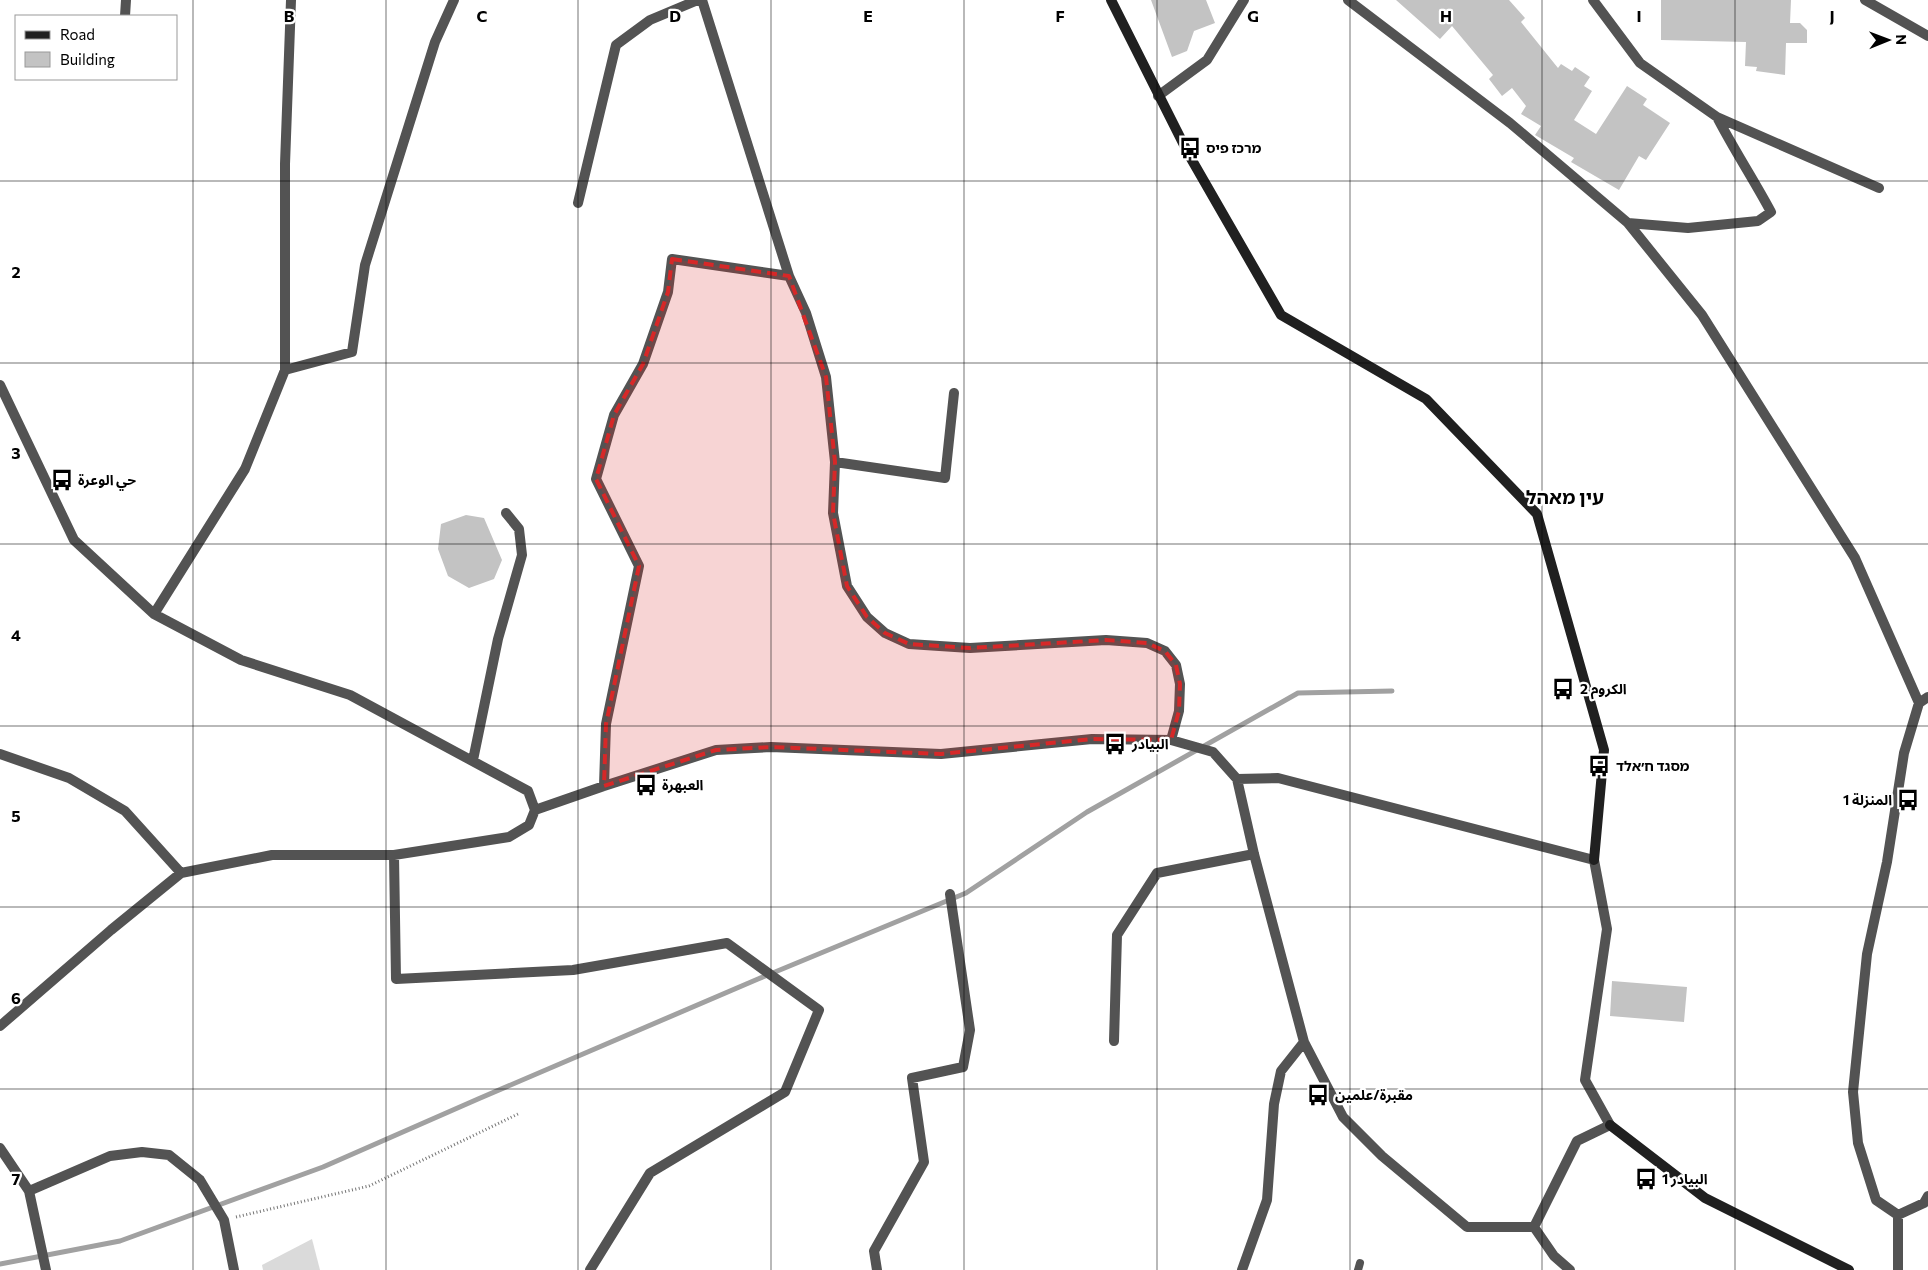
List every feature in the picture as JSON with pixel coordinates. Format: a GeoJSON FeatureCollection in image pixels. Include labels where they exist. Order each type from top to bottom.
{"type":"FeatureCollection","features":[{"type":"Feature","properties":{"kind":"street"},"geometry":{"type":"LineString","coordinates":[[125,15],[126,0]]}},
{"type":"Feature","properties":{"kind":"street"},"geometry":{"type":"LineString","coordinates":[[154,614],[246,469],[285,370],[285,164],[291,0]]}},
{"type":"Feature","properties":{"kind":"street"},"geometry":{"type":"LineString","coordinates":[[285,370],[352,352],[365,264],[435,42],[454,0]]}},
{"type":"Feature","properties":{"kind":"street"},"geometry":{"type":"LineString","coordinates":[[578,203],[616,45],[650,20],[698,0]]}},
{"type":"Feature","properties":{"kind":"street"},"geometry":{"type":"LineString","coordinates":[[702,0],[789,276],[806,314],[826,377],[835,462],[833,513],[847,586],[867,617],[886,633],[910,644],[970,648],[1106,640],[1148,644],[1166,651],[1176,666],[1180,684],[1179,710],[1171,740]]}},
{"type":"Feature","properties":{"kind":"street"},"geometry":{"type":"LineString","coordinates":[[1110,0],[1190,155],[1281,315],[1426,400],[1537,514],[1604,750],[1594,860],[1607,929],[1585,1080],[1610,1125],[1705,1198],[1849,1270]]}},
{"type":"Feature","properties":{"kind":"street"},"geometry":{"type":"LineString","coordinates":[[1158,96],[1207,60],[1244,0]]}},
{"type":"Feature","properties":{"kind":"street"},"geometry":{"type":"LineString","coordinates":[[1348,0],[1510,123],[1628,223],[1702,315],[1855,558],[1924,700],[1904,753],[1887,862],[1868,954],[1854,1092],[1858,1143],[1876,1200],[1898,1215]]}},
{"type":"Feature","properties":{"kind":"street"},"geometry":{"type":"LineString","coordinates":[[1593,0],[1640,63],[1717,118],[1879,188]]}},
{"type":"Feature","properties":{"kind":"street"},"geometry":{"type":"LineString","coordinates":[[1865,0],[1928,36]]}},
{"type":"Feature","properties":{"kind":"street"},"geometry":{"type":"LineString","coordinates":[[1628,223],[1688,228],[1758,220],[1771,212],[1751,173],[1717,118]]}},
{"type":"Feature","properties":{"kind":"street"},"geometry":{"type":"LineString","coordinates":[[604,786],[606,724],[639,566],[596,479],[614,415],[643,364],[668,292],[672,259],[789,276]]}},
{"type":"Feature","properties":{"kind":"street"},"geometry":{"type":"LineString","coordinates":[[0,385],[74,540],[154,614],[241,660],[350,695],[528,791],[534,810],[529,825],[509,837],[394,855],[272,855],[181,872],[0,1026]]}},
{"type":"Feature","properties":{"kind":"street"},"geometry":{"type":"LineString","coordinates":[[835,462],[945,478],[954,393]]}},
{"type":"Feature","properties":{"kind":"street"},"geometry":{"type":"LineString","coordinates":[[473,760],[498,639],[522,555],[519,529],[506,513]]}},
{"type":"Feature","properties":{"kind":"street"},"geometry":{"type":"LineString","coordinates":[[534,810],[716,750],[771,747],[941,754],[1092,739],[1171,740],[1213,752],[1237,779],[1254,854],[1304,1042],[1343,1117],[1382,1156],[1467,1227],[1534,1227]]}},
{"type":"Feature","properties":{"kind":"street"},"geometry":{"type":"LineString","coordinates":[[0,754],[69,778],[125,811],[181,872]]}},
{"type":"Feature","properties":{"kind":"street"},"geometry":{"type":"LineString","coordinates":[[1237,779],[1278,778],[1594,860]]}},
{"type":"Feature","properties":{"kind":"street"},"geometry":{"type":"LineString","coordinates":[[1114,1041],[1117,935],[1157,873],[1254,854]]}},
{"type":"Feature","properties":{"kind":"street"},"geometry":{"type":"LineString","coordinates":[[394,855],[396,979],[573,970],[727,943],[819,1010],[785,1092],[650,1173],[590,1270]]}},
{"type":"Feature","properties":{"kind":"street"},"geometry":{"type":"LineString","coordinates":[[876,1270],[874,1251],[924,1162],[912,1078],[963,1066],[970,1030],[950,894]]}},
{"type":"Feature","properties":{"kind":"street"},"geometry":{"type":"LineString","coordinates":[[1242,1270],[1267,1200],[1274,1104],[1281,1071],[1304,1042]]}},
{"type":"Feature","properties":{"kind":"street"},"geometry":{"type":"LineString","coordinates":[[1534,1227],[1577,1141],[1610,1125]]}},
{"type":"Feature","properties":{"kind":"street"},"geometry":{"type":"LineString","coordinates":[[0,1148],[29,1191],[46,1270]]}},
{"type":"Feature","properties":{"kind":"street"},"geometry":{"type":"LineString","coordinates":[[29,1191],[110,1156],[142,1152],[169,1154],[200,1180],[224,1220],[234,1270]]}},
{"type":"Feature","properties":{"kind":"street"},"geometry":{"type":"LineString","coordinates":[[1898,1215],[1924,1203],[1928,1196]]}},
{"type":"Feature","properties":{"kind":"street"},"geometry":{"type":"LineString","coordinates":[[1898,1215],[1898,1270]]}},
{"type":"Feature","properties":{"kind":"street"},"geometry":{"type":"LineString","coordinates":[[1534,1227],[1554,1256],[1570,1270]]}},
{"type":"Feature","properties":{"kind":"path"},"geometry":{"type":"LineString","coordinates":[[224,1220],[370,1186],[520,1113]]}},
{"type":"Feature","properties":{"kind":"highlighted area"},"geometry":{"type":"Polygon","coordinates":[[[672,259],[789,276],[826,377],[835,462],[833,513],[847,586],[867,617],[885,633],[909,644],[970,648],[1106,640],[1147,643],[1165,651],[1176,665],[1180,684],[1179,711],[1171,740],[1092,739],[941,754],[771,747],[716,750],[604,786],[606,724],[639,566],[596,479],[614,415],[643,364],[668,292],[672,259]]]}},
{"type":"Feature","properties":{"kind":"shaded area"},"geometry":{"type":"Polygon","coordinates":[[[312,1239],[320,1270],[263,1270],[262,1265],[312,1239]]]}},
{"type":"Feature","properties":{"kind":"building"},"geometry":{"type":"Polygon","coordinates":[[[1151,0],[1206,0],[1215,23],[1194,31],[1187,51],[1172,57],[1151,0]]]}},
{"type":"Feature","properties":{"kind":"building"},"geometry":{"type":"Polygon","coordinates":[[[1396,0],[1509,0],[1525,18],[1521,22],[1558,68],[1561,64],[1572,71],[1575,67],[1590,77],[1584,86],[1592,91],[1574,120],[1596,134],[1627,86],[1647,99],[1643,105],[1670,123],[1646,160],[1639,156],[1619,190],[1571,162],[1574,158],[1535,135],[1541,126],[1521,114],[1526,106],[1512,88],[1502,96],[1489,79],[1493,75],[1452,26],[1440,39],[1396,0]]]}},
{"type":"Feature","properties":{"kind":"building"},"geometry":{"type":"Polygon","coordinates":[[[1661,0],[1791,0],[1790,23],[1800,23],[1807,30],[1807,43],[1786,43],[1785,75],[1756,71],[1757,67],[1745,66],[1746,42],[1661,40],[1661,0]]]}},
{"type":"Feature","properties":{"kind":"building"},"geometry":{"type":"Polygon","coordinates":[[[466,515],[484,518],[502,560],[494,579],[469,588],[448,576],[438,549],[441,524],[466,515]]]}},
{"type":"Feature","properties":{"kind":"building"},"geometry":{"type":"Polygon","coordinates":[[[1612,981],[1687,987],[1684,1022],[1610,1016],[1612,981]]]}},
{"type":"Feature","properties":{"kind":"waterway"},"geometry":{"type":"LineString","coordinates":[[0,1264],[120,1241],[323,1167],[758,979],[966,893],[1087,812],[1298,693],[1392,691]]}},
{"type":"Feature","properties":{"kind":"place","name":"מרכז פיס"},"geometry":{"type":"Point","coordinates":[1190,148]}},
{"type":"Feature","properties":{"kind":"place","name":"حي الوعرة"},"geometry":{"type":"Point","coordinates":[62,480]}},
{"type":"Feature","properties":{"kind":"place","name":"الكروم 2"},"geometry":{"type":"Point","coordinates":[1563,689]}},
{"type":"Feature","properties":{"kind":"place","name":"البيادر"},"geometry":{"type":"Point","coordinates":[1115,744]}},
{"type":"Feature","properties":{"kind":"place","name":"מסגד ח׳אלד"},"geometry":{"type":"Point","coordinates":[1599,766]}},
{"type":"Feature","properties":{"kind":"place","name":"العبهرة"},"geometry":{"type":"Point","coordinates":[646,785]}},
{"type":"Feature","properties":{"kind":"place","name":"المنزلة 1"},"geometry":{"type":"Point","coordinates":[1908,800]}},
{"type":"Feature","properties":{"kind":"place","name":"مقبرة/علمين"},"geometry":{"type":"Point","coordinates":[1318,1095]}},
{"type":"Feature","properties":{"kind":"place","name":"البيادر 1"},"geometry":{"type":"Point","coordinates":[1646,1179]}},
{"type":"Feature","properties":{"kind":"district","name":"עין מאהל"},"geometry":{"type":"Point","coordinates":[1565,497]}}]}
